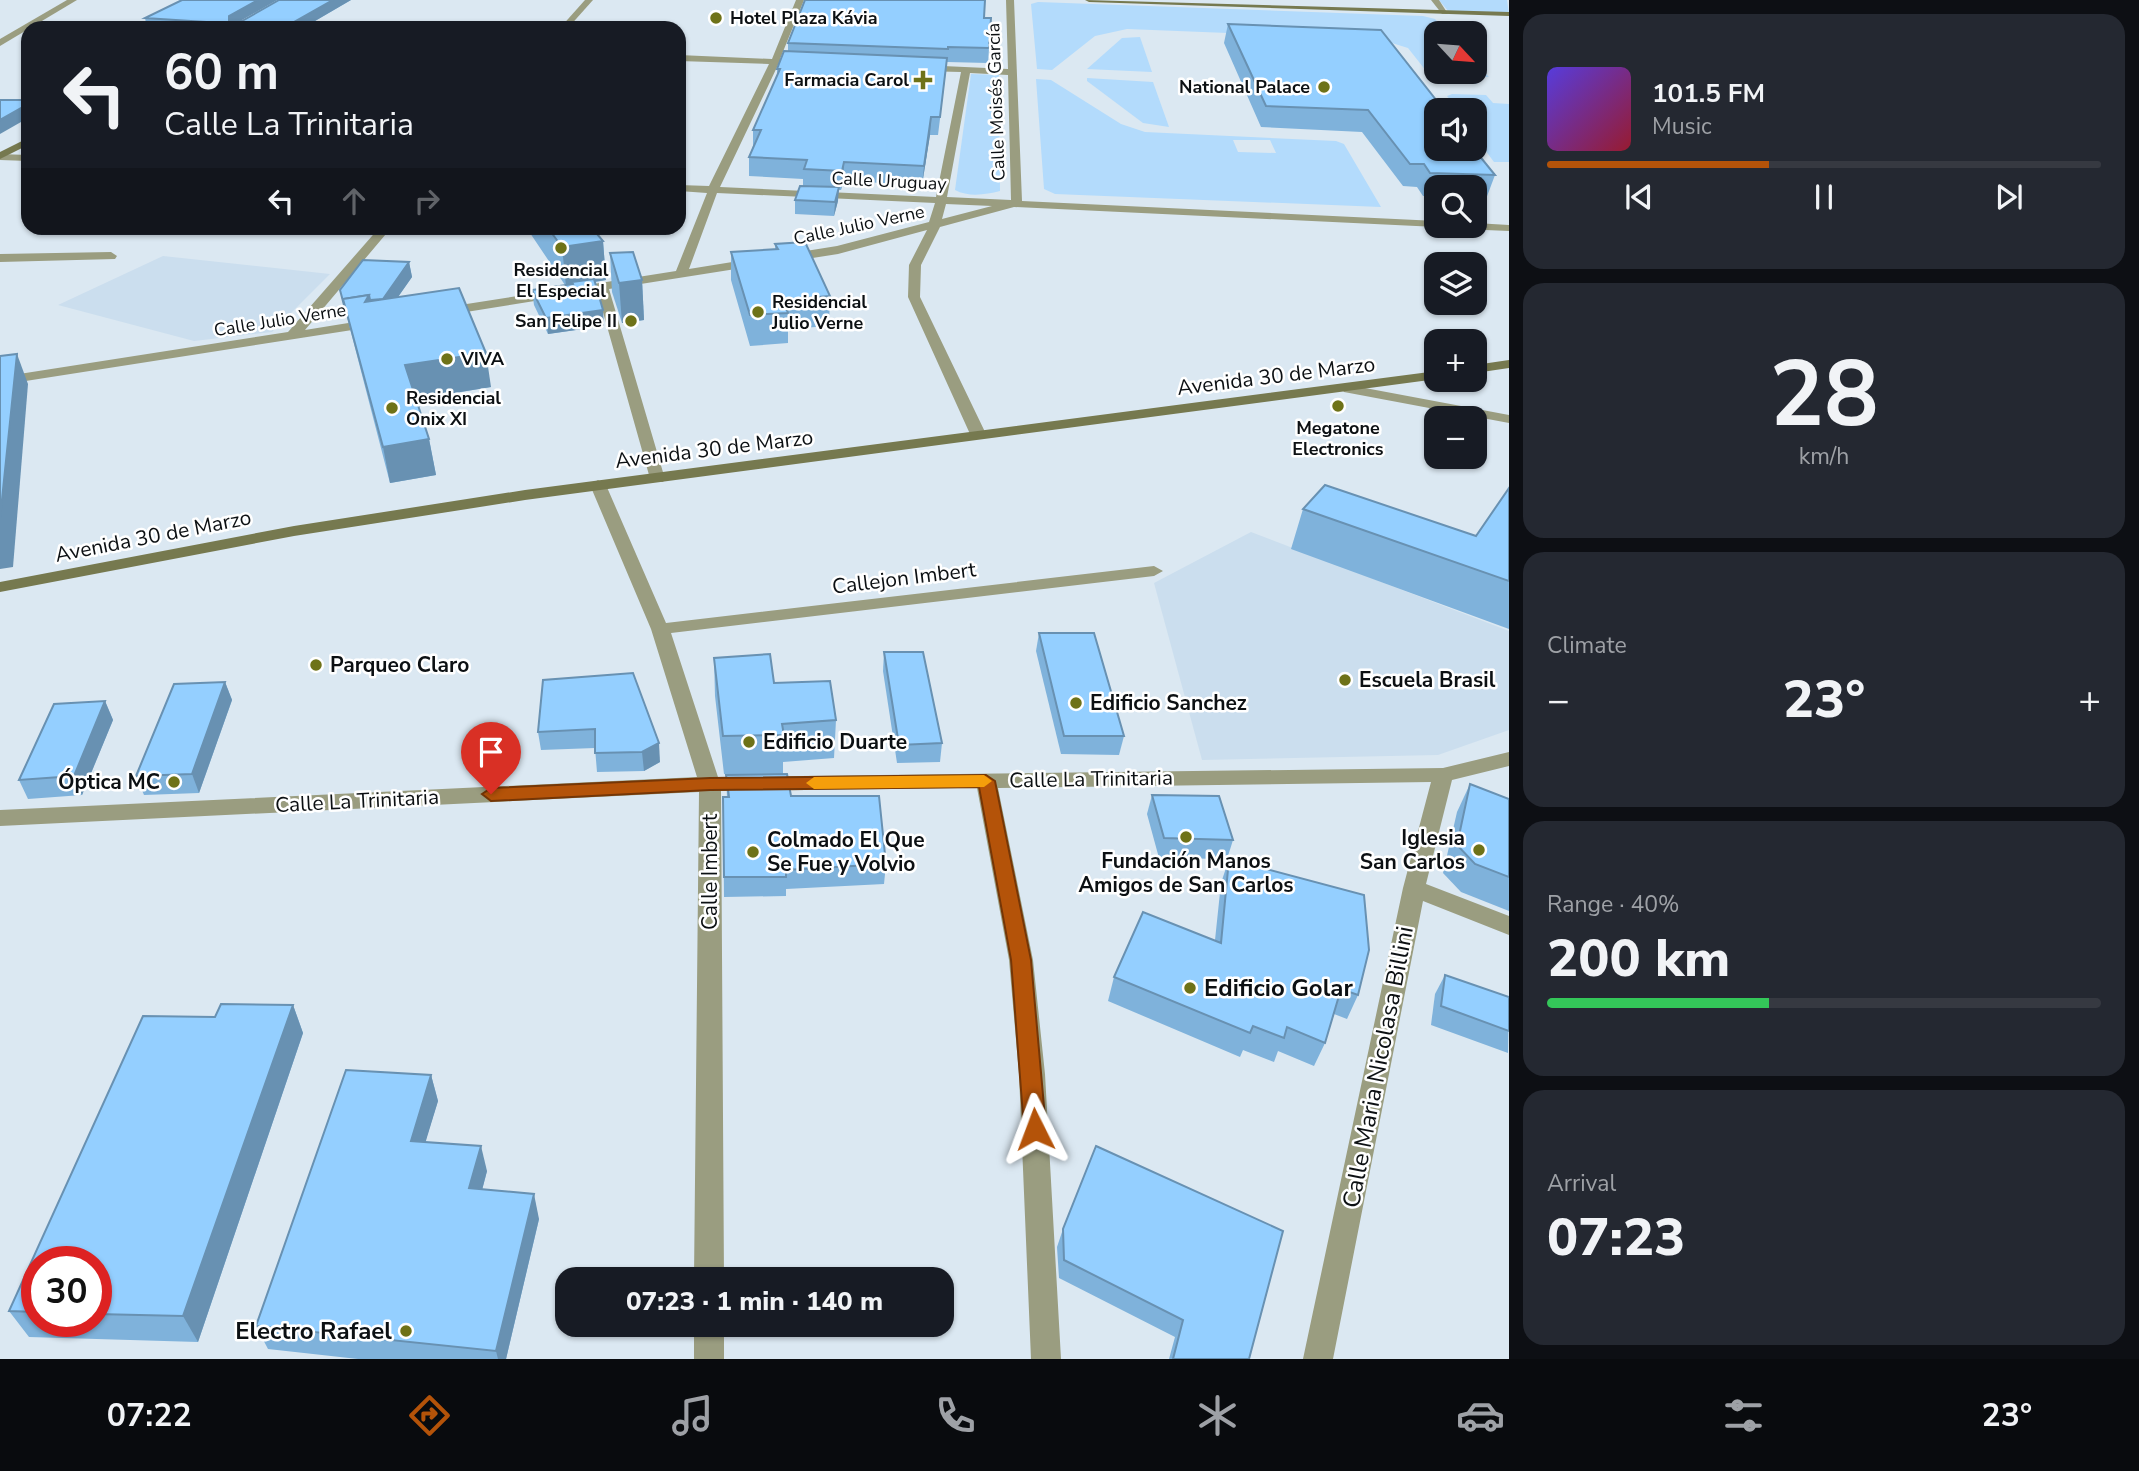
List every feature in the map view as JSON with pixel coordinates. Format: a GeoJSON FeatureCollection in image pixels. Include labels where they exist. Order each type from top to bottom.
{"type":"FeatureCollection","features":[{"type":"Feature","properties":{"kind":"main road"},"geometry":{"type":"LineString","coordinates":[[1090,0],[1231,2],[1509,15]]}},
{"type":"Feature","properties":{"kind":"main road"},"geometry":{"type":"LineString","coordinates":[[0,156],[21,145]]}},
{"type":"Feature","properties":{"kind":"main road"},"geometry":{"type":"LineString","coordinates":[[1487,367],[1509,364]]}},
{"type":"Feature","properties":{"kind":"main road","name":"Avenida 30 de Marzo"},"geometry":{"type":"LineString","coordinates":[[0,587],[294,531],[598,485],[978,434],[1349,389],[1424,377]]}},
{"type":"Feature","properties":{"kind":"street"},"geometry":{"type":"LineString","coordinates":[[37,21],[73,0]]}},
{"type":"Feature","properties":{"kind":"street"},"geometry":{"type":"LineString","coordinates":[[570,21],[589,0]]}},
{"type":"Feature","properties":{"kind":"street"},"geometry":{"type":"LineString","coordinates":[[681,274],[713,190],[775,62],[800,0]]}},
{"type":"Feature","properties":{"kind":"street","name":"Calle Moisés García"},"geometry":{"type":"LineString","coordinates":[[1010,0],[1017,204]]}},
{"type":"Feature","properties":{"kind":"street"},"geometry":{"type":"LineString","coordinates":[[1435,0],[1445,12]]}},
{"type":"Feature","properties":{"kind":"street"},"geometry":{"type":"LineString","coordinates":[[0,32],[21,30]]}},
{"type":"Feature","properties":{"kind":"street"},"geometry":{"type":"LineString","coordinates":[[0,43],[21,31]]}},
{"type":"Feature","properties":{"kind":"street"},"geometry":{"type":"LineString","coordinates":[[686,58],[816,64]]}},
{"type":"Feature","properties":{"kind":"street"},"geometry":{"type":"LineString","coordinates":[[911,67],[1011,72]]}},
{"type":"Feature","properties":{"kind":"street"},"geometry":{"type":"LineString","coordinates":[[966,69],[941,201],[934,227],[915,265],[914,297],[978,434]]}},
{"type":"Feature","properties":{"kind":"street"},"geometry":{"type":"LineString","coordinates":[[0,156],[21,158]]}},
{"type":"Feature","properties":{"kind":"street","name":"Calle Uruguay"},"geometry":{"type":"LineString","coordinates":[[686,188],[1424,223]]}},
{"type":"Feature","properties":{"kind":"street","name":"Calle Julio Verne"},"geometry":{"type":"LineString","coordinates":[[427,315],[838,250],[1017,204]]}},
{"type":"Feature","properties":{"kind":"street"},"geometry":{"type":"LineString","coordinates":[[1487,227],[1509,228]]}},
{"type":"Feature","properties":{"kind":"street"},"geometry":{"type":"LineString","coordinates":[[292,336],[379,235]]}},
{"type":"Feature","properties":{"kind":"street"},"geometry":{"type":"LineString","coordinates":[[0,257],[111,257]]}},
{"type":"Feature","properties":{"kind":"street"},"geometry":{"type":"LineString","coordinates":[[603,287],[657,479]]}},
{"type":"Feature","properties":{"kind":"street","name":"Calle Julio Verne"},"geometry":{"type":"LineString","coordinates":[[0,380],[386,321]]}},
{"type":"Feature","properties":{"kind":"street"},"geometry":{"type":"LineString","coordinates":[[1349,389],[1509,419]]}},
{"type":"Feature","properties":{"kind":"street","name":"Calle Imbert"},"geometry":{"type":"LineString","coordinates":[[598,485],[660,629],[710,784],[709,1267]]}},
{"type":"Feature","properties":{"kind":"street","name":"Callejon Imbert"},"geometry":{"type":"LineString","coordinates":[[660,629],[1154,571]]}},
{"type":"Feature","properties":{"kind":"street","name":"Calle La Trinitaria"},"geometry":{"type":"LineString","coordinates":[[0,818],[710,784],[1443,775],[1509,759]]}},
{"type":"Feature","properties":{"kind":"street","name":"Calle Maria Nicolasa Billini"},"geometry":{"type":"LineString","coordinates":[[1318,1359],[1414,888],[1443,775]]}},
{"type":"Feature","properties":{"kind":"street"},"geometry":{"type":"LineString","coordinates":[[986,781],[1021,960],[1032,1074],[1046,1359]]}},
{"type":"Feature","properties":{"kind":"street"},"geometry":{"type":"LineString","coordinates":[[1414,888],[1509,926]]}},
{"type":"Feature","properties":{"kind":"street"},"geometry":{"type":"LineString","coordinates":[[709,1337],[709,1359]]}},
{"type":"Feature","properties":{"kind":"shaded area"},"geometry":{"type":"Polygon","coordinates":[[[1439,0],[1507,0],[1509,14],[1449,12],[1439,0]]]}},
{"type":"Feature","properties":{"kind":"shaded area"},"geometry":{"type":"Polygon","coordinates":[[[1038,2],[1423,16],[1437,21],[1424,21],[1424,68],[1408,48],[1379,39],[1127,29],[1095,36],[1052,70],[1037,69],[1031,4],[1038,2]]]}},
{"type":"Feature","properties":{"kind":"shaded area"},"geometry":{"type":"Polygon","coordinates":[[[1140,37],[1152,72],[1087,69],[1122,38],[1140,37]]]}},
{"type":"Feature","properties":{"kind":"shaded area"},"geometry":{"type":"Polygon","coordinates":[[[971,74],[999,75],[1000,191],[983,194],[965,194],[955,190],[971,74]]]}},
{"type":"Feature","properties":{"kind":"shaded area"},"geometry":{"type":"Polygon","coordinates":[[[1087,78],[1153,82],[1169,127],[1143,123],[1087,81],[1087,78]]]}},
{"type":"Feature","properties":{"kind":"shaded area"},"geometry":{"type":"Polygon","coordinates":[[[1036,79],[1051,80],[1121,124],[1145,132],[1336,141],[1344,144],[1381,207],[1055,194],[1044,189],[1036,79]],[[1233,140],[1238,152],[1276,153],[1270,140],[1233,140]]]}},
{"type":"Feature","properties":{"kind":"shaded area"},"geometry":{"type":"Polygon","coordinates":[[[1486,95],[1493,103],[1509,104],[1509,162],[1494,162],[1487,153],[1487,98],[1447,96],[1486,95]]]}},
{"type":"Feature","properties":{"kind":"shaded area"},"geometry":{"type":"Polygon","coordinates":[[[163,256],[330,274],[272,332],[194,341],[58,305],[163,256]]]}},
{"type":"Feature","properties":{"kind":"shaded area","name":"Escuela Brasil"},"geometry":{"type":"Polygon","coordinates":[[[1251,532],[1509,631],[1509,730],[1438,755],[1202,760],[1154,583],[1251,532]]]}},
{"type":"Feature","properties":{"kind":"building"},"geometry":{"type":"Polygon","coordinates":[[[182,0],[258,0],[229,16],[229,20],[242,21],[145,18],[182,0]]]}},
{"type":"Feature","properties":{"kind":"building"},"geometry":{"type":"Polygon","coordinates":[[[279,0],[333,0],[296,21],[242,21],[279,0]]]}},
{"type":"Feature","properties":{"kind":"building"},"geometry":{"type":"Polygon","coordinates":[[[805,0],[985,0],[984,18],[991,18],[989,48],[788,43],[805,0]]]}},
{"type":"Feature","properties":{"kind":"building"},"geometry":{"type":"Polygon","coordinates":[[[1228,24],[1381,30],[1435,98],[1424,98],[1424,161],[1484,161],[1495,175],[1430,173],[1424,164],[1410,164],[1368,110],[1266,106],[1228,24]]]}},
{"type":"Feature","properties":{"kind":"building"},"geometry":{"type":"Polygon","coordinates":[[[784,51],[947,58],[940,117],[931,117],[924,166],[844,162],[842,171],[804,169],[807,160],[749,157],[761,130],[753,130],[780,69],[777,69],[784,51]]]}},
{"type":"Feature","properties":{"kind":"building"},"geometry":{"type":"Polygon","coordinates":[[[0,100],[21,100],[21,108],[0,120],[0,100]]]}},
{"type":"Feature","properties":{"kind":"building"},"geometry":{"type":"Polygon","coordinates":[[[800,186],[839,187],[835,202],[795,200],[800,186]]]}},
{"type":"Feature","properties":{"kind":"building"},"geometry":{"type":"Polygon","coordinates":[[[553,235],[598,235],[603,241],[562,247],[553,235]]]}},
{"type":"Feature","properties":{"kind":"building"},"geometry":{"type":"Polygon","coordinates":[[[805,242],[830,296],[783,300],[788,313],[750,315],[731,252],[778,249],[775,244],[805,242]]]}},
{"type":"Feature","properties":{"kind":"building"},"geometry":{"type":"Polygon","coordinates":[[[633,252],[642,280],[619,283],[610,253],[633,252]]]}},
{"type":"Feature","properties":{"kind":"building"},"geometry":{"type":"Polygon","coordinates":[[[363,260],[409,262],[383,299],[370,300],[369,295],[343,299],[344,305],[340,290],[363,260]]]}},
{"type":"Feature","properties":{"kind":"building"},"geometry":{"type":"Polygon","coordinates":[[[594,279],[603,310],[546,318],[532,290],[573,284],[572,282],[594,279]]]}},
{"type":"Feature","properties":{"kind":"building"},"geometry":{"type":"Polygon","coordinates":[[[459,288],[486,353],[405,365],[429,439],[383,447],[343,299],[369,295],[365,302],[459,288]]]}},
{"type":"Feature","properties":{"kind":"building"},"geometry":{"type":"Polygon","coordinates":[[[17,354],[0,519],[0,356],[17,354]]]}},
{"type":"Feature","properties":{"kind":"building"},"geometry":{"type":"Polygon","coordinates":[[[1325,485],[1476,536],[1509,488],[1509,581],[1303,509],[1325,485]]]}},
{"type":"Feature","properties":{"kind":"building","name":"Edificio Sanchez"},"geometry":{"type":"Polygon","coordinates":[[[1039,633],[1094,633],[1124,736],[1064,736],[1039,633]]]}},
{"type":"Feature","properties":{"kind":"building"},"geometry":{"type":"Polygon","coordinates":[[[884,652],[923,652],[942,743],[899,745],[884,652]]]}},
{"type":"Feature","properties":{"kind":"building"},"geometry":{"type":"Polygon","coordinates":[[[770,654],[774,683],[830,681],[836,720],[782,724],[784,735],[723,736],[714,658],[770,654]]]}},
{"type":"Feature","properties":{"kind":"building"},"geometry":{"type":"Polygon","coordinates":[[[633,673],[659,743],[642,752],[595,753],[595,729],[538,732],[543,680],[633,673]]]}},
{"type":"Feature","properties":{"kind":"building"},"geometry":{"type":"Polygon","coordinates":[[[225,682],[192,774],[136,776],[174,684],[225,682]]]}},
{"type":"Feature","properties":{"kind":"building"},"geometry":{"type":"Polygon","coordinates":[[[105,701],[74,776],[19,780],[54,704],[105,701]]]}},
{"type":"Feature","properties":{"kind":"building"},"geometry":{"type":"Polygon","coordinates":[[[787,774],[791,796],[879,796],[886,864],[786,870],[786,877],[724,877],[723,797],[729,797],[726,775],[787,774]]]}},
{"type":"Feature","properties":{"kind":"building"},"geometry":{"type":"Polygon","coordinates":[[[1470,784],[1509,799],[1509,877],[1475,864],[1457,845],[1470,784]]]}},
{"type":"Feature","properties":{"kind":"building"},"geometry":{"type":"Polygon","coordinates":[[[1152,795],[1219,796],[1233,840],[1164,838],[1152,795]]]}},
{"type":"Feature","properties":{"kind":"building"},"geometry":{"type":"Polygon","coordinates":[[[1229,859],[1364,895],[1369,950],[1358,995],[1341,989],[1325,1043],[1287,1027],[1284,1038],[1253,1026],[1250,1033],[1114,977],[1143,912],[1221,943],[1229,859]]]}},
{"type":"Feature","properties":{"kind":"building"},"geometry":{"type":"Polygon","coordinates":[[[1445,975],[1509,997],[1509,1031],[1441,1006],[1445,975]]]}},
{"type":"Feature","properties":{"kind":"building"},"geometry":{"type":"Polygon","coordinates":[[[221,1004],[293,1005],[183,1316],[112,1314],[112,1246],[39,1246],[143,1016],[215,1017],[221,1004]]]}},
{"type":"Feature","properties":{"kind":"building"},"geometry":{"type":"Polygon","coordinates":[[[346,1070],[431,1075],[411,1141],[481,1146],[469,1188],[534,1194],[496,1351],[256,1326],[346,1070]]]}},
{"type":"Feature","properties":{"kind":"building"},"geometry":{"type":"Polygon","coordinates":[[[1096,1146],[1283,1231],[1249,1359],[1173,1359],[1183,1320],[1064,1260],[1063,1229],[1096,1146]]]}},
{"type":"Feature","properties":{"kind":"building"},"geometry":{"type":"Polygon","coordinates":[[[21,1285],[21,1311],[9,1311],[21,1285]]]}},
{"type":"Feature","properties":{"kind":"slow traffic"},"geometry":{"type":"LineString","coordinates":[[814,783],[984,781]]}},
{"type":"Feature","properties":{"kind":"place","name":"Hotel Plaza Kávia"},"geometry":{"type":"Point","coordinates":[716,18]}},
{"type":"Feature","properties":{"kind":"place","name":"Farmacia Carol"},"geometry":{"type":"Point","coordinates":[923,80]}},
{"type":"Feature","properties":{"kind":"place","name":"National Palace"},"geometry":{"type":"Point","coordinates":[1324,87]}},
{"type":"Feature","properties":{"kind":"place","name":"Residencial El Especial"},"geometry":{"type":"Point","coordinates":[561,248]}},
{"type":"Feature","properties":{"kind":"place","name":"Residencial Julio Verne"},"geometry":{"type":"Point","coordinates":[758,312]}},
{"type":"Feature","properties":{"kind":"place","name":"San Felipe II"},"geometry":{"type":"Point","coordinates":[631,321]}},
{"type":"Feature","properties":{"kind":"place","name":"VIVA"},"geometry":{"type":"Point","coordinates":[447,359]}},
{"type":"Feature","properties":{"kind":"place","name":"Megatone Electronics"},"geometry":{"type":"Point","coordinates":[1338,406]}},
{"type":"Feature","properties":{"kind":"place","name":"Residencial Onix XI"},"geometry":{"type":"Point","coordinates":[392,408]}},
{"type":"Feature","properties":{"kind":"place","name":"Parqueo Claro"},"geometry":{"type":"Point","coordinates":[316,665]}},
{"type":"Feature","properties":{"kind":"place","name":"Escuela Brasil"},"geometry":{"type":"Point","coordinates":[1345,680]}},
{"type":"Feature","properties":{"kind":"place","name":"Edificio Sanchez"},"geometry":{"type":"Point","coordinates":[1076,703]}},
{"type":"Feature","properties":{"kind":"place","name":"Edificio Duarte"},"geometry":{"type":"Point","coordinates":[749,742]}},
{"type":"Feature","properties":{"kind":"place","name":"Óptica MC"},"geometry":{"type":"Point","coordinates":[174,782]}},
{"type":"Feature","properties":{"kind":"place","name":"Fundación Manos Amigos de San Carlos"},"geometry":{"type":"Point","coordinates":[1186,837]}},
{"type":"Feature","properties":{"kind":"place","name":"Iglesia San Carlos"},"geometry":{"type":"Point","coordinates":[1479,850]}},
{"type":"Feature","properties":{"kind":"place","name":"Colmado El Que Se Fue y Volvio"},"geometry":{"type":"Point","coordinates":[753,852]}},
{"type":"Feature","properties":{"kind":"place","name":"Edificio Golar"},"geometry":{"type":"Point","coordinates":[1190,988]}},
{"type":"Feature","properties":{"kind":"place","name":"Electro Rafael"},"geometry":{"type":"Point","coordinates":[406,1331]}},
{"type":"Feature","properties":{"kind":"route"},"geometry":{"type":"LineString","coordinates":[[491,794],[710,784],[986,781],[1021,960],[1035,1129]]}}]}
